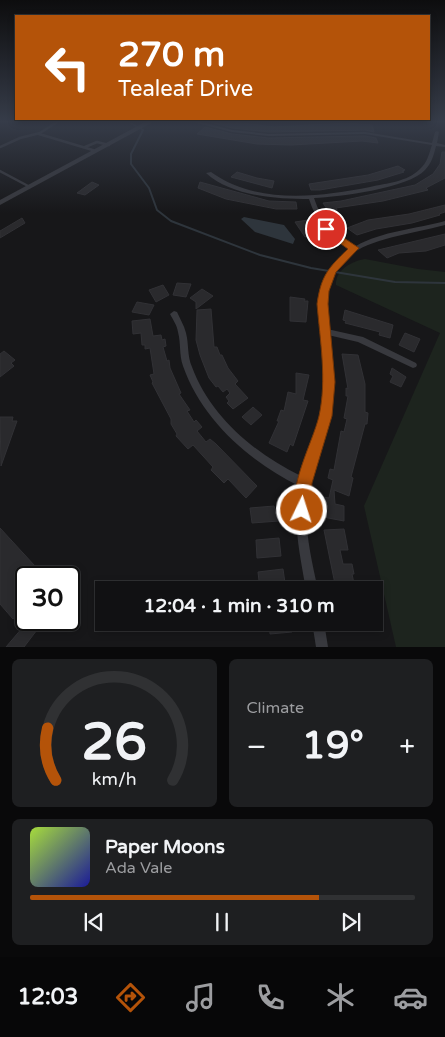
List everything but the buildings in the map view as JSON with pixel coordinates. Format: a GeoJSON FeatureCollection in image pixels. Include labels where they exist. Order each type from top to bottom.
{"type":"FeatureCollection","features":[{"type":"Feature","properties":{"kind":"street"},"geometry":{"type":"LineString","coordinates":[[0,203],[94,152]]}},
{"type":"Feature","properties":{"kind":"street"},"geometry":{"type":"LineString","coordinates":[[209,173],[217,180],[240,188],[275,194],[311,197],[385,185],[411,178],[427,165],[431,152]]}},
{"type":"Feature","properties":{"kind":"street"},"geometry":{"type":"LineString","coordinates":[[311,197],[317,215],[326,229],[354,248]]}},
{"type":"Feature","properties":{"kind":"street"},"geometry":{"type":"LineString","coordinates":[[310,581],[301,524],[304,483],[326,416],[329,382],[322,304],[327,280],[337,263],[354,248],[384,236],[425,229],[445,223]]}},
{"type":"Feature","properties":{"kind":"street"},"geometry":{"type":"LineString","coordinates":[[174,314],[181,328],[187,365],[200,394],[216,415],[260,459],[287,476],[304,483]]}},
{"type":"Feature","properties":{"kind":"street"},"geometry":{"type":"LineString","coordinates":[[324,331],[360,338],[413,365]]}},
{"type":"Feature","properties":{"kind":"street"},"geometry":{"type":"LineString","coordinates":[[319,631],[322,647]]}},
{"type":"Feature","properties":{"kind":"lane"},"geometry":{"type":"LineString","coordinates":[[0,171],[30,187]]}},
{"type":"Feature","properties":{"kind":"shaded area"},"geometry":{"type":"Polygon","coordinates":[[[244,217],[284,225],[295,239],[293,244],[255,232],[241,219],[244,217]]]}},
{"type":"Feature","properties":{"kind":"shaded area"},"geometry":{"type":"Polygon","coordinates":[[[365,259],[445,272],[445,647],[396,647],[383,590],[383,581],[381,581],[364,506],[440,333],[336,285],[336,280],[341,271],[355,262],[365,259]]]}},
{"type":"Feature","properties":{"kind":"waterway"},"geometry":{"type":"LineString","coordinates":[[132,152],[131,164],[149,188],[157,210],[171,221],[260,255],[311,268],[395,282],[445,283]]}},
{"type":"Feature","properties":{"kind":"route"},"geometry":{"type":"LineString","coordinates":[[302,510],[304,483],[326,416],[329,382],[322,304],[324,291],[331,271],[354,248],[326,229]]}}]}
